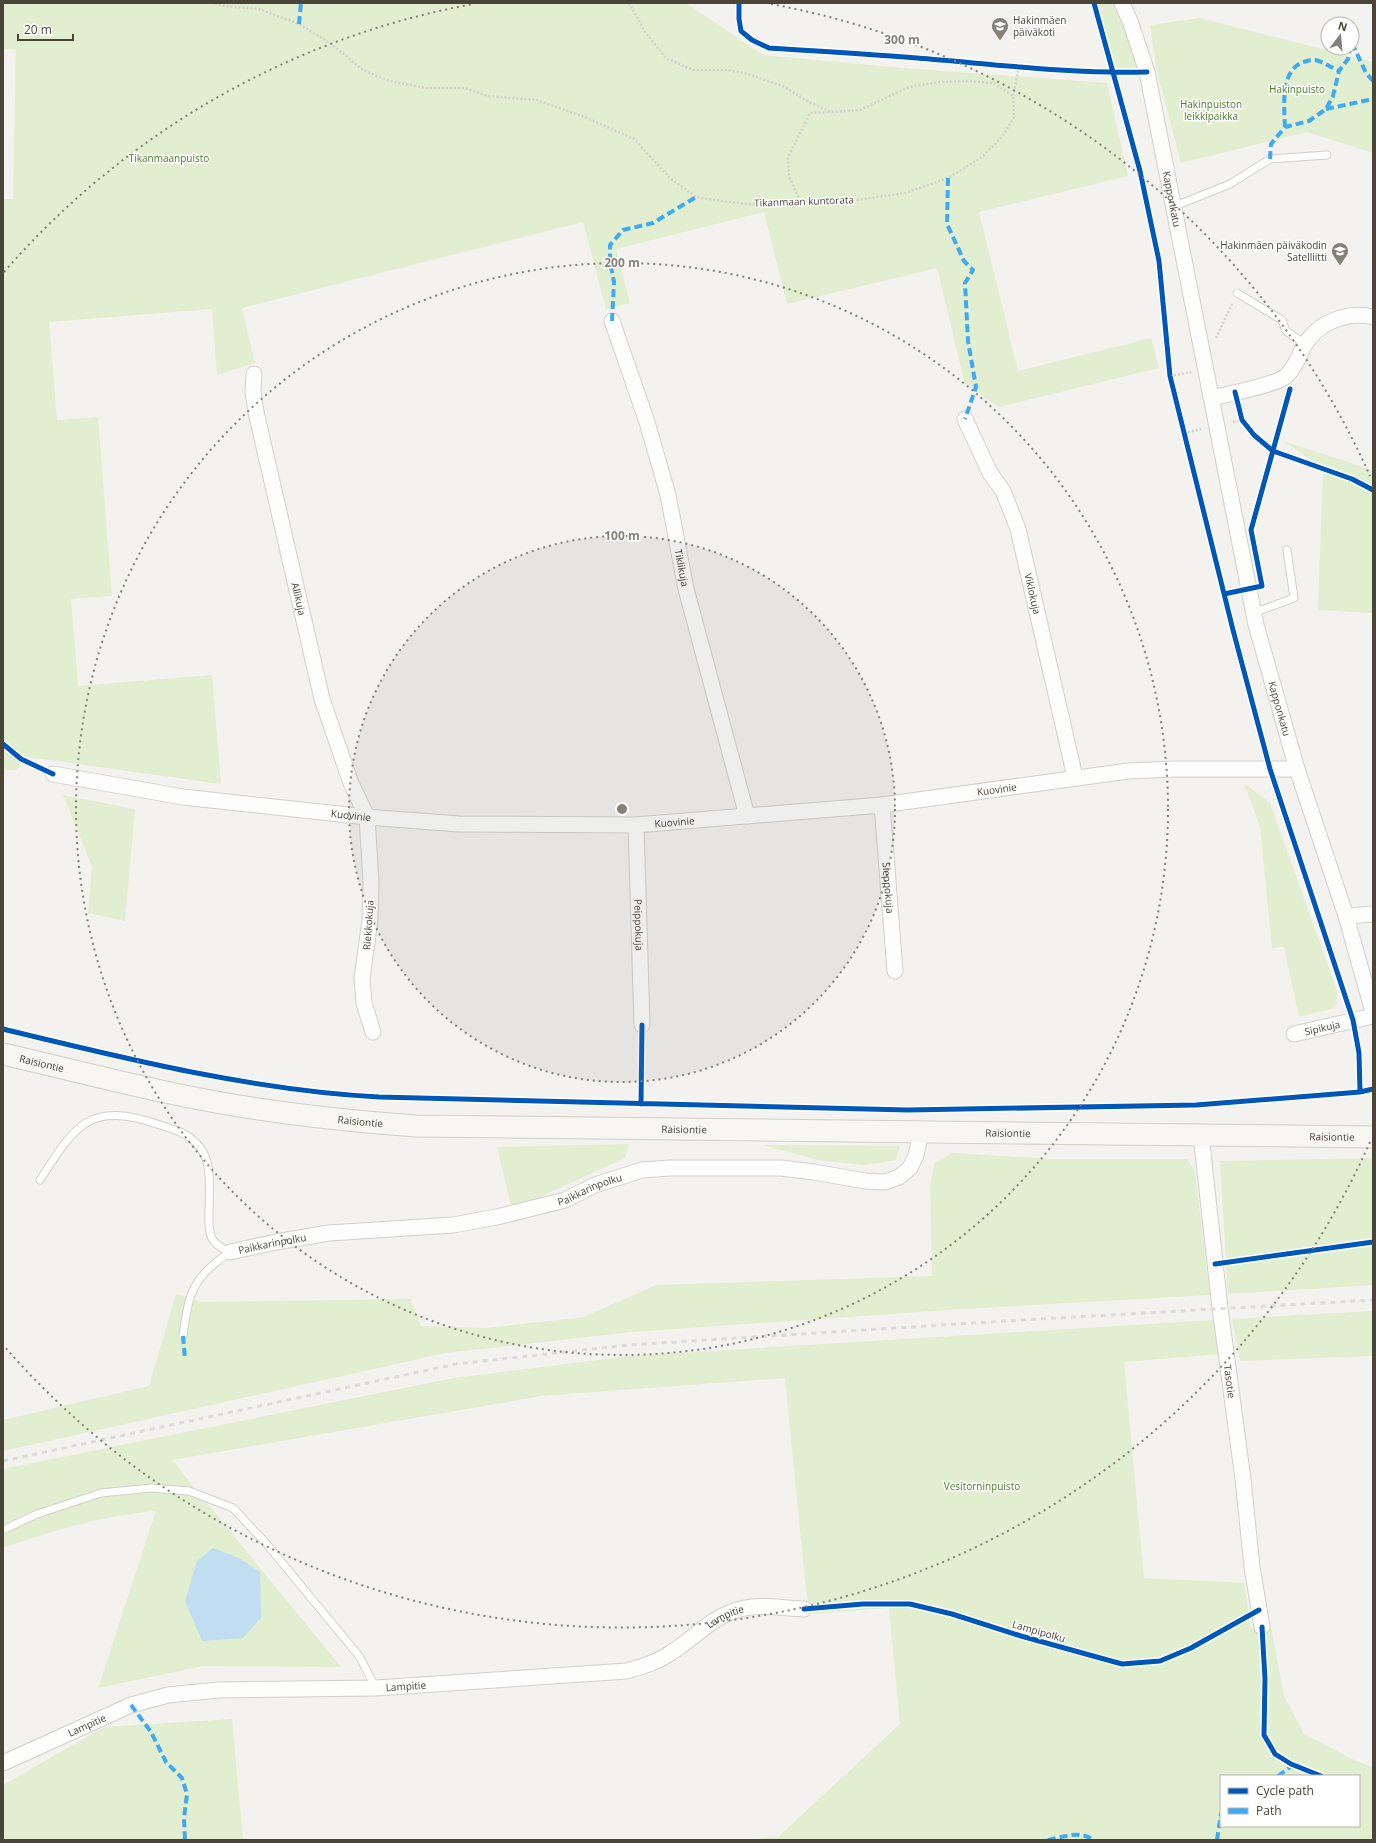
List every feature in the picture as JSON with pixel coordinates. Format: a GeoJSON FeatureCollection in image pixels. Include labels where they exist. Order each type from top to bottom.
{"type":"FeatureCollection","features":[{"type":"Feature","properties":{"kind":"main road","name":"Raisiontie"},"geometry":{"type":"LineString","coordinates":[[3,1054],[176,1094],[304,1116],[416,1126],[1373,1137]]}},
{"type":"Feature","properties":{"kind":"street","name":"Kapponkatu"},"geometry":{"type":"LineString","coordinates":[[1122,3],[1130,21],[1147,72],[1253,612],[1297,769],[1346,916],[1373,1012]]}},
{"type":"Feature","properties":{"kind":"street"},"geometry":{"type":"LineString","coordinates":[[1211,398],[1274,382],[1285,377],[1292,369],[1306,344],[1318,329],[1330,321],[1358,315],[1373,317]]}},
{"type":"Feature","properties":{"kind":"street","name":"Tiklikuja"},"geometry":{"type":"LineString","coordinates":[[612,321],[647,422],[668,495],[686,589],[747,816]]}},
{"type":"Feature","properties":{"kind":"street","name":"Allikuja"},"geometry":{"type":"LineString","coordinates":[[254,374],[253,392],[256,412],[322,699],[351,783],[367,817]]}},
{"type":"Feature","properties":{"kind":"street","name":"Viklokuja"},"geometry":{"type":"LineString","coordinates":[[964,419],[990,473],[1003,491],[1018,529],[1075,777]]}},
{"type":"Feature","properties":{"kind":"street","name":"Kuovinie"},"geometry":{"type":"LineString","coordinates":[[53,774],[183,797],[367,817],[459,824],[636,825],[882,805],[1075,777],[1128,771],[1174,769],[1297,769]]}},
{"type":"Feature","properties":{"kind":"street","name":"Sieppokuja"},"geometry":{"type":"LineString","coordinates":[[882,805],[895,971]]}},
{"type":"Feature","properties":{"kind":"street","name":"Riekkokuja"},"geometry":{"type":"LineString","coordinates":[[367,817],[371,882],[370,920],[362,978],[364,1003],[373,1032]]}},
{"type":"Feature","properties":{"kind":"street","name":"Peippokuja"},"geometry":{"type":"LineString","coordinates":[[636,825],[642,1025]]}},
{"type":"Feature","properties":{"kind":"street"},"geometry":{"type":"LineString","coordinates":[[1346,916],[1373,914]]}},
{"type":"Feature","properties":{"kind":"street","name":"Sipikuja"},"geometry":{"type":"LineString","coordinates":[[1294,1034],[1373,1016]]}},
{"type":"Feature","properties":{"kind":"street","name":"Paikkarinpolku"},"geometry":{"type":"LineString","coordinates":[[230,1252],[276,1242],[329,1234],[453,1224],[497,1216],[565,1200],[595,1185],[642,1170],[670,1168],[781,1168],[885,1182],[899,1177],[910,1168],[916,1155],[921,1132]]}},
{"type":"Feature","properties":{"kind":"street","name":"Tasotie"},"geometry":{"type":"LineString","coordinates":[[1201,1135],[1220,1308],[1243,1480],[1252,1567],[1262,1626]]}},
{"type":"Feature","properties":{"kind":"street","name":"Lampitie"},"geometry":{"type":"LineString","coordinates":[[3,1763],[131,1705],[168,1695],[218,1690],[376,1688],[627,1671],[652,1664],[672,1652],[712,1622],[734,1611],[757,1607],[804,1609]]}},
{"type":"Feature","properties":{"kind":"lane"},"geometry":{"type":"LineString","coordinates":[[1173,207],[1230,184],[1270,159],[1327,155]]}},
{"type":"Feature","properties":{"kind":"lane"},"geometry":{"type":"LineString","coordinates":[[1237,293],[1282,320],[1286,331],[1306,344]]}},
{"type":"Feature","properties":{"kind":"lane"},"geometry":{"type":"LineString","coordinates":[[1253,612],[1294,598],[1287,550]]}},
{"type":"Feature","properties":{"kind":"lane"},"geometry":{"type":"LineString","coordinates":[[40,1180],[64,1144],[80,1126],[96,1118],[114,1114],[141,1118],[176,1130],[194,1139],[204,1155],[210,1172],[209,1227],[212,1239],[219,1247],[230,1252]]}},
{"type":"Feature","properties":{"kind":"lane"},"geometry":{"type":"LineString","coordinates":[[183,1336],[188,1305],[196,1282],[211,1265],[230,1252]]}},
{"type":"Feature","properties":{"kind":"lane"},"geometry":{"type":"LineString","coordinates":[[3,1530],[37,1514],[101,1493],[151,1488],[189,1492],[233,1508],[265,1542],[358,1656],[376,1688]]}},
{"type":"Feature","properties":{"kind":"path"},"geometry":{"type":"LineString","coordinates":[[628,3],[645,32],[666,58],[693,70],[725,70],[745,74],[783,86],[807,101],[831,112]]}},
{"type":"Feature","properties":{"kind":"path"},"geometry":{"type":"LineString","coordinates":[[1011,66],[1027,68]]}},
{"type":"Feature","properties":{"kind":"path"},"geometry":{"type":"LineString","coordinates":[[800,200],[789,176],[788,157],[810,113],[860,110],[909,87],[940,82],[967,81],[994,83],[1013,96]]}},
{"type":"Feature","properties":{"kind":"path"},"geometry":{"type":"LineString","coordinates":[[1216,338],[1226,320],[1237,293]]}},
{"type":"Feature","properties":{"kind":"path"},"geometry":{"type":"LineString","coordinates":[[1169,368],[1171,383]]}},
{"type":"Feature","properties":{"kind":"path"},"geometry":{"type":"LineString","coordinates":[[1235,392],[1242,420],[1246,425]]}},
{"type":"Feature","properties":{"kind":"path"},"geometry":{"type":"LineString","coordinates":[[1182,426],[1186,440]]}},
{"type":"Feature","properties":{"kind":"green space","name":"Tikanmaanpuisto"},"geometry":{"type":"Polygon","coordinates":[[[3,3],[686,3],[763,55],[903,68],[1107,83],[1128,176],[979,212],[1018,371],[1151,338],[1159,368],[999,407],[965,384],[937,268],[787,304],[764,212],[616,249],[630,303],[606,309],[583,222],[242,308],[255,363],[217,375],[212,309],[49,322],[57,420],[98,417],[112,596],[71,599],[78,686],[212,675],[221,784],[27,757],[16,770],[5,770],[3,779],[3,199],[13,199],[16,50],[3,49],[3,3]]]}},
{"type":"Feature","properties":{"kind":"green space"},"geometry":{"type":"Polygon","coordinates":[[[1094,3],[1122,3],[1147,72],[1112,73],[1094,3]]]}},
{"type":"Feature","properties":{"kind":"green space","name":"Hakinpuisto"},"geometry":{"type":"Polygon","coordinates":[[[1200,18],[1320,49],[1320,56],[1349,56],[1373,62],[1373,153],[1307,132],[1181,163],[1157,72],[1150,25],[1200,18]]]}},
{"type":"Feature","properties":{"kind":"green space"},"geometry":{"type":"Polygon","coordinates":[[[1283,441],[1373,470],[1373,613],[1318,610],[1323,468],[1283,441]]]}},
{"type":"Feature","properties":{"kind":"green space"},"geometry":{"type":"Polygon","coordinates":[[[1244,783],[1270,803],[1337,991],[1337,1004],[1331,1009],[1299,1017],[1284,947],[1272,948],[1260,827],[1244,783]]]}},
{"type":"Feature","properties":{"kind":"green space"},"geometry":{"type":"Polygon","coordinates":[[[63,795],[135,809],[125,921],[88,913],[92,867],[63,795]]]}},
{"type":"Feature","properties":{"kind":"green space"},"geometry":{"type":"Polygon","coordinates":[[[629,1144],[625,1158],[512,1210],[497,1147],[629,1144]]]}},
{"type":"Feature","properties":{"kind":"green space"},"geometry":{"type":"Polygon","coordinates":[[[763,1145],[900,1146],[896,1160],[864,1165],[818,1160],[763,1145]]]}},
{"type":"Feature","properties":{"kind":"green space"},"geometry":{"type":"Polygon","coordinates":[[[952,1153],[1053,1159],[1187,1159],[1195,1172],[1210,1295],[963,1309],[631,1332],[446,1353],[3,1451],[3,1420],[149,1386],[176,1294],[201,1302],[410,1299],[421,1326],[487,1328],[584,1317],[656,1285],[932,1276],[930,1186],[934,1164],[952,1153]]]}},
{"type":"Feature","properties":{"kind":"green space"},"geometry":{"type":"Polygon","coordinates":[[[1373,1158],[1373,1285],[1228,1294],[1220,1161],[1373,1158]]]}},
{"type":"Feature","properties":{"kind":"green space"},"geometry":{"type":"Polygon","coordinates":[[[1373,1311],[1373,1356],[1240,1361],[1232,1319],[1373,1311]]]}},
{"type":"Feature","properties":{"kind":"green space","name":"Vesitorninpuisto"},"geometry":{"type":"Polygon","coordinates":[[[1214,1320],[1222,1354],[1124,1362],[1144,1578],[1244,1583],[1251,1628],[1270,1622],[1284,1696],[1304,1734],[1354,1760],[1373,1767],[1373,1840],[742,1840],[778,1837],[900,1724],[889,1608],[811,1614],[806,1591],[785,1378],[541,1396],[172,1460],[341,1667],[203,1666],[98,1688],[156,1511],[97,1520],[41,1535],[3,1548],[3,1469],[454,1378],[630,1356],[1214,1320]]]}},
{"type":"Feature","properties":{"kind":"green space"},"geometry":{"type":"Polygon","coordinates":[[[232,1719],[243,1840],[3,1840],[3,1785],[104,1727],[232,1719]]]}},
{"type":"Feature","properties":{"kind":"water"},"geometry":{"type":"Polygon","coordinates":[[[213,1548],[239,1558],[260,1572],[261,1618],[243,1638],[202,1641],[185,1601],[197,1561],[213,1548]]]}},
{"type":"Feature","properties":{"kind":"railway"},"geometry":{"type":"LineString","coordinates":[[3,1461],[456,1364],[628,1345],[1021,1320],[1373,1300]]}},
{"type":"Feature","properties":{"kind":"marked path"},"geometry":{"type":"LineString","coordinates":[[299,24],[301,3]]}},
{"type":"Feature","properties":{"kind":"marked path"},"geometry":{"type":"LineString","coordinates":[[1270,159],[1271,144],[1285,127],[1309,121],[1326,109],[1333,96],[1339,71],[1349,56]]}},
{"type":"Feature","properties":{"kind":"marked path"},"geometry":{"type":"LineString","coordinates":[[1358,56],[1366,73],[1373,81]]}},
{"type":"Feature","properties":{"kind":"marked path"},"geometry":{"type":"LineString","coordinates":[[1285,127],[1284,107],[1286,85],[1289,75],[1295,68],[1303,62],[1317,60],[1339,71]]}},
{"type":"Feature","properties":{"kind":"marked path"},"geometry":{"type":"LineString","coordinates":[[1326,109],[1373,99]]}},
{"type":"Feature","properties":{"kind":"marked path"},"geometry":{"type":"LineString","coordinates":[[948,178],[947,224],[964,261],[973,270],[965,283],[968,341],[976,387],[965,419]]}},
{"type":"Feature","properties":{"kind":"marked path"},"geometry":{"type":"LineString","coordinates":[[612,321],[614,282],[610,262],[610,245],[623,230],[653,223],[696,197]]}},
{"type":"Feature","properties":{"kind":"marked path"},"geometry":{"type":"LineString","coordinates":[[183,1336],[185,1359]]}},
{"type":"Feature","properties":{"kind":"marked path"},"geometry":{"type":"LineString","coordinates":[[131,1705],[151,1732],[166,1762],[182,1778],[187,1794],[184,1818],[185,1840]]}},
{"type":"Feature","properties":{"kind":"marked path"},"geometry":{"type":"LineString","coordinates":[[1279,1775],[1293,1765]]}},
{"type":"Feature","properties":{"kind":"marked path"},"geometry":{"type":"LineString","coordinates":[[1217,1840],[1220,1820]]}},
{"type":"Feature","properties":{"kind":"marked path"},"geometry":{"type":"LineString","coordinates":[[1048,1840],[1077,1835],[1083,1835],[1093,1840]]}},
{"type":"Feature","properties":{"kind":"cycle path"},"geometry":{"type":"LineString","coordinates":[[739,3],[741,31],[752,40],[769,48],[1089,72],[1147,72]]}},
{"type":"Feature","properties":{"kind":"cycle path"},"geometry":{"type":"LineString","coordinates":[[1094,3],[1140,171],[1159,261],[1170,376],[1233,630],[1270,769],[1353,1020],[1359,1053],[1360,1092]]}},
{"type":"Feature","properties":{"kind":"cycle path"},"geometry":{"type":"LineString","coordinates":[[1224,594],[1262,586],[1251,530],[1290,389]]}},
{"type":"Feature","properties":{"kind":"cycle path"},"geometry":{"type":"LineString","coordinates":[[1235,392],[1242,420],[1254,435],[1273,451],[1352,479],[1373,490]]}},
{"type":"Feature","properties":{"kind":"cycle path"},"geometry":{"type":"LineString","coordinates":[[3,744],[21,759],[53,774]]}},
{"type":"Feature","properties":{"kind":"cycle path"},"geometry":{"type":"LineString","coordinates":[[641,1104],[642,1025]]}},
{"type":"Feature","properties":{"kind":"cycle path"},"geometry":{"type":"LineString","coordinates":[[3,1029],[190,1072],[284,1088],[379,1097],[908,1110],[1196,1105],[1360,1092],[1373,1089]]}},
{"type":"Feature","properties":{"kind":"cycle path"},"geometry":{"type":"LineString","coordinates":[[1215,1264],[1373,1242]]}},
{"type":"Feature","properties":{"kind":"cycle path","name":"Lampipolku"},"geometry":{"type":"LineString","coordinates":[[804,1609],[863,1604],[910,1604],[952,1614],[1021,1636],[1122,1664],[1160,1661],[1191,1648],[1259,1610]]}},
{"type":"Feature","properties":{"kind":"cycle path"},"geometry":{"type":"LineString","coordinates":[[1262,1627],[1265,1679],[1264,1735],[1275,1754],[1291,1764],[1318,1775]]}},
{"type":"Feature","properties":{"kind":"place","name":"Hakinmäen päiväkoti"},"geometry":{"type":"Point","coordinates":[1000,41]}},
{"type":"Feature","properties":{"kind":"place","name":"Hakinmäen päiväkodin Satelliitti"},"geometry":{"type":"Point","coordinates":[1340,266]}},
{"type":"Feature","properties":{"kind":"park label","name":"Hakinpuiston leikkipaikka"},"geometry":{"type":"Point","coordinates":[1211,110]}}]}
